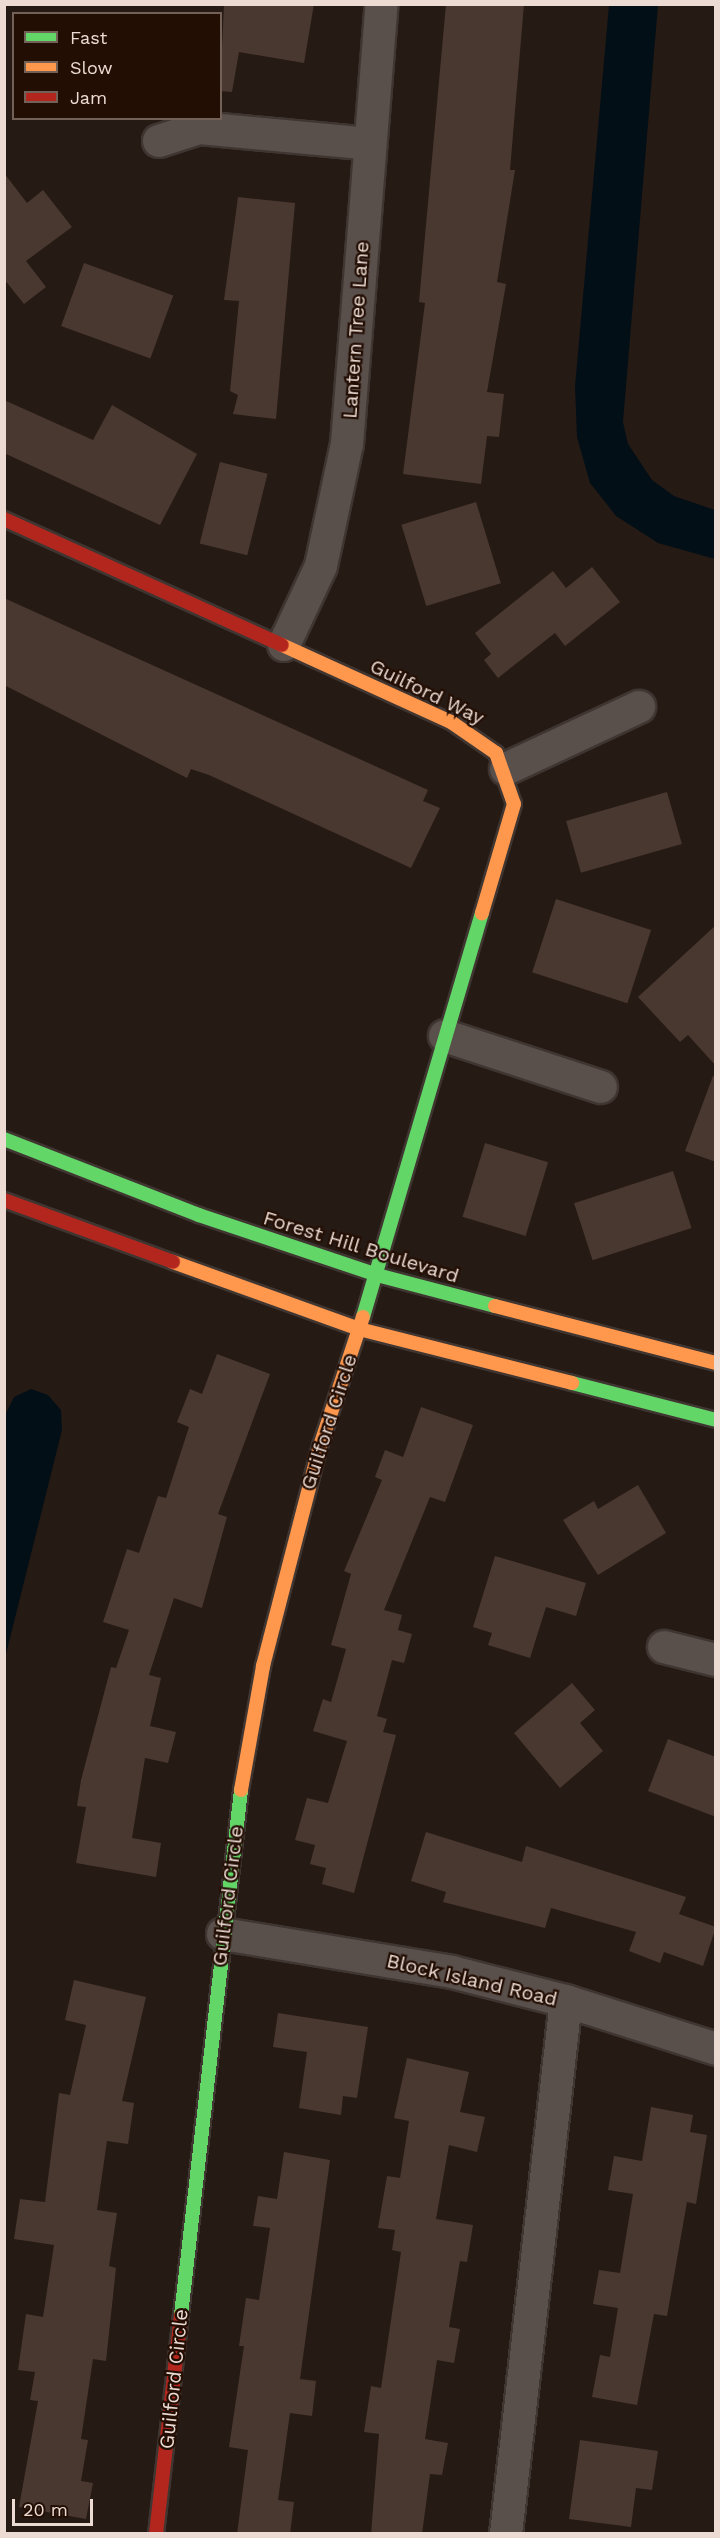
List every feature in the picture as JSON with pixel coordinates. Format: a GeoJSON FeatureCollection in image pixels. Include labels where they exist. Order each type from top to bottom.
{"type":"FeatureCollection","features":[{"type":"Feature","properties":{"kind":"street","name":"Lantern Tree Lane"},"geometry":{"type":"LineString","coordinates":[[284,645],[321,566],[347,444],[382,4]]}},
{"type":"Feature","properties":{"kind":"street"},"geometry":{"type":"LineString","coordinates":[[159,141],[199,128],[370,144]]}},
{"type":"Feature","properties":{"kind":"street","name":"Guilford Way"},"geometry":{"type":"LineString","coordinates":[[4,519],[452,722],[481,740],[506,769],[514,804],[444,1036],[377,1275]]}},
{"type":"Feature","properties":{"kind":"street"},"geometry":{"type":"LineString","coordinates":[[506,769],[639,707]]}},
{"type":"Feature","properties":{"kind":"street"},"geometry":{"type":"LineString","coordinates":[[444,1036],[601,1087]]}},
{"type":"Feature","properties":{"kind":"street","name":"Forest Hill Boulevard"},"geometry":{"type":"LineString","coordinates":[[4,1139],[199,1215],[377,1275],[716,1363]]}},
{"type":"Feature","properties":{"kind":"street"},"geometry":{"type":"LineString","coordinates":[[4,1200],[178,1268],[359,1329],[716,1420]]}},
{"type":"Feature","properties":{"kind":"street","name":"Guilford Circle"},"geometry":{"type":"LineString","coordinates":[[156,2534],[223,1934],[262,1666],[293,1541],[377,1275]]}},
{"type":"Feature","properties":{"kind":"street"},"geometry":{"type":"LineString","coordinates":[[664,1647],[716,1660]]}},
{"type":"Feature","properties":{"kind":"street","name":"Block Island Road"},"geometry":{"type":"LineString","coordinates":[[223,1934],[394,1961],[566,2001],[716,2049]]}},
{"type":"Feature","properties":{"kind":"street"},"geometry":{"type":"LineString","coordinates":[[506,2534],[566,2001]]}},
{"type":"Feature","properties":{"kind":"shaded area"},"geometry":{"type":"Polygon","coordinates":[[[609,5],[658,5],[623,422],[628,444],[652,480],[674,496],[715,510],[715,559],[658,543],[616,516],[590,483],[577,437],[575,386],[609,5]]]}},
{"type":"Feature","properties":{"kind":"shaded area"},"geometry":{"type":"Polygon","coordinates":[[[31,1389],[48,1395],[61,1410],[62,1430],[5,1658],[5,1415],[14,1397],[31,1389]]]}},
{"type":"Feature","properties":{"kind":"building"},"geometry":{"type":"Polygon","coordinates":[[[224,4],[314,4],[304,63],[239,52],[232,92],[222,91],[224,4]]]}},
{"type":"Feature","properties":{"kind":"building"},"geometry":{"type":"Polygon","coordinates":[[[446,4],[524,4],[510,170],[515,170],[497,282],[506,284],[487,392],[504,394],[499,437],[487,436],[481,484],[403,474],[425,303],[419,302],[446,4]]]}},
{"type":"Feature","properties":{"kind":"building"},"geometry":{"type":"Polygon","coordinates":[[[4,173],[27,203],[43,190],[72,227],[26,261],[46,287],[24,304],[4,279],[4,173]]]}},
{"type":"Feature","properties":{"kind":"building"},"geometry":{"type":"Polygon","coordinates":[[[238,197],[295,203],[276,419],[233,414],[238,395],[230,391],[239,301],[224,300],[238,197]]]}},
{"type":"Feature","properties":{"kind":"building"},"geometry":{"type":"Polygon","coordinates":[[[84,263],[173,295],[150,358],[61,326],[84,263]]]}},
{"type":"Feature","properties":{"kind":"building"},"geometry":{"type":"Polygon","coordinates":[[[4,400],[93,440],[112,405],[197,454],[160,525],[4,453],[4,400]]]}},
{"type":"Feature","properties":{"kind":"building"},"geometry":{"type":"Polygon","coordinates":[[[220,462],[268,474],[247,555],[200,544],[220,462]]]}},
{"type":"Feature","properties":{"kind":"building"},"geometry":{"type":"Polygon","coordinates":[[[476,502],[501,583],[426,606],[401,525],[476,502]]]}},
{"type":"Feature","properties":{"kind":"building"},"geometry":{"type":"Polygon","coordinates":[[[592,567],[620,602],[565,646],[555,633],[498,678],[484,660],[491,654],[475,633],[553,571],[566,588],[592,567]]]}},
{"type":"Feature","properties":{"kind":"building"},"geometry":{"type":"Polygon","coordinates":[[[4,598],[428,790],[423,801],[440,808],[411,868],[209,775],[191,769],[187,778],[4,685],[4,598]]]}},
{"type":"Feature","properties":{"kind":"building"},"geometry":{"type":"Polygon","coordinates":[[[667,792],[682,844],[581,873],[566,821],[667,792]]]}},
{"type":"Feature","properties":{"kind":"building"},"geometry":{"type":"Polygon","coordinates":[[[556,899],[651,930],[627,1003],[532,972],[556,899]]]}},
{"type":"Feature","properties":{"kind":"building"},"geometry":{"type":"Polygon","coordinates":[[[716,925],[716,1066],[688,1035],[680,1042],[638,997],[716,925]]]}},
{"type":"Feature","properties":{"kind":"building"},"geometry":{"type":"Polygon","coordinates":[[[713,1076],[716,1076],[716,1162],[685,1151],[713,1076]]]}},
{"type":"Feature","properties":{"kind":"building"},"geometry":{"type":"Polygon","coordinates":[[[485,1143],[548,1162],[526,1236],[462,1217],[485,1143]]]}},
{"type":"Feature","properties":{"kind":"building"},"geometry":{"type":"Polygon","coordinates":[[[673,1171],[692,1228],[593,1260],[574,1203],[673,1171]]]}},
{"type":"Feature","properties":{"kind":"building"},"geometry":{"type":"Polygon","coordinates":[[[217,1354],[270,1374],[218,1514],[227,1517],[202,1608],[174,1598],[149,1675],[161,1678],[150,1726],[176,1732],[168,1763],[145,1758],[132,1838],[161,1843],[156,1877],[76,1863],[86,1807],[77,1806],[81,1780],[111,1667],[116,1668],[129,1630],[103,1622],[127,1549],[139,1553],[158,1496],[166,1498],[189,1427],[177,1422],[190,1389],[202,1394],[217,1354]]]}},
{"type":"Feature","properties":{"kind":"building"},"geometry":{"type":"Polygon","coordinates":[[[421,1407],[473,1425],[445,1502],[430,1497],[384,1610],[402,1615],[398,1630],[412,1634],[404,1663],[392,1660],[377,1716],[387,1719],[383,1732],[396,1735],[354,1893],[322,1884],[326,1868],[310,1864],[315,1845],[295,1840],[307,1798],[328,1803],[347,1741],[313,1731],[323,1699],[331,1702],[346,1649],[331,1645],[351,1574],[344,1571],[382,1480],[375,1477],[385,1450],[403,1457],[421,1407]]]}},
{"type":"Feature","properties":{"kind":"building"},"geometry":{"type":"Polygon","coordinates":[[[638,1485],[666,1533],[598,1575],[563,1520],[594,1501],[598,1509],[638,1485]]]}},
{"type":"Feature","properties":{"kind":"building"},"geometry":{"type":"Polygon","coordinates":[[[495,1556],[586,1583],[576,1616],[546,1607],[530,1658],[488,1645],[492,1633],[473,1627],[495,1556]]]}},
{"type":"Feature","properties":{"kind":"building"},"geometry":{"type":"Polygon","coordinates":[[[572,1683],[595,1710],[580,1723],[603,1751],[560,1788],[514,1733],[572,1683]]]}},
{"type":"Feature","properties":{"kind":"building"},"geometry":{"type":"Polygon","coordinates":[[[668,1739],[716,1757],[716,1817],[648,1791],[668,1739]]]}},
{"type":"Feature","properties":{"kind":"building"},"geometry":{"type":"Polygon","coordinates":[[[426,1832],[522,1862],[526,1846],[686,1897],[679,1914],[716,1927],[703,1966],[664,1952],[660,1963],[629,1951],[636,1932],[551,1908],[545,1928],[443,1902],[446,1892],[411,1881],[426,1832]]]}},
{"type":"Feature","properties":{"kind":"building"},"geometry":{"type":"Polygon","coordinates":[[[74,1980],[146,1997],[122,2101],[134,2103],[128,2144],[107,2141],[97,2210],[117,2213],[109,2266],[116,2268],[106,2361],[93,2359],[81,2439],[88,2440],[81,2481],[93,2483],[86,2519],[19,2507],[38,2401],[30,2400],[35,2372],[18,2370],[26,2314],[43,2317],[54,2245],[14,2239],[20,2199],[45,2202],[59,2093],[70,2095],[86,2025],[65,2020],[74,1980]]]}},
{"type":"Feature","properties":{"kind":"building"},"geometry":{"type":"Polygon","coordinates":[[[278,2013],[368,2027],[357,2098],[343,2096],[341,2115],[299,2108],[307,2052],[273,2047],[278,2013]]]}},
{"type":"Feature","properties":{"kind":"building"},"geometry":{"type":"Polygon","coordinates":[[[407,2058],[469,2072],[460,2112],[485,2117],[477,2152],[449,2145],[436,2219],[473,2225],[467,2262],[460,2261],[449,2327],[460,2329],[454,2363],[437,2360],[425,2439],[448,2443],[442,2475],[430,2474],[422,2534],[371,2534],[379,2434],[364,2432],[371,2386],[381,2388],[401,2252],[392,2250],[395,2230],[378,2228],[387,2176],[400,2178],[409,2121],[394,2118],[407,2058]]]}},
{"type":"Feature","properties":{"kind":"building"},"geometry":{"type":"Polygon","coordinates":[[[651,2107],[693,2115],[690,2132],[707,2135],[696,2204],[687,2202],[667,2316],[654,2314],[637,2405],[592,2397],[600,2355],[610,2357],[618,2308],[593,2304],[599,2270],[620,2273],[633,2194],[608,2190],[614,2156],[642,2161],[651,2107]]]}},
{"type":"Feature","properties":{"kind":"building"},"geometry":{"type":"Polygon","coordinates":[[[284,2152],[330,2160],[300,2379],[316,2381],[312,2416],[290,2413],[278,2500],[294,2502],[290,2534],[237,2534],[248,2450],[229,2447],[244,2346],[239,2346],[246,2298],[259,2300],[270,2228],[253,2226],[258,2196],[277,2199],[284,2152]]]}},
{"type":"Feature","properties":{"kind":"building"},"geometry":{"type":"Polygon","coordinates":[[[580,2440],[658,2451],[652,2490],[636,2488],[631,2527],[569,2519],[580,2440]]]}},
{"type":"Feature","properties":{"kind":"traffic: fast"},"geometry":{"type":"LineString","coordinates":[[363,1317],[482,913]]}},
{"type":"Feature","properties":{"kind":"traffic: fast"},"geometry":{"type":"LineString","coordinates":[[4,1139],[199,1215],[377,1275],[495,1306]]}},
{"type":"Feature","properties":{"kind":"traffic: fast"},"geometry":{"type":"LineString","coordinates":[[572,1383],[716,1420]]}},
{"type":"Feature","properties":{"kind":"traffic: fast"},"geometry":{"type":"LineString","coordinates":[[181,2315],[241,1790]]}},
{"type":"Feature","properties":{"kind":"traffic: slow"},"geometry":{"type":"LineString","coordinates":[[282,645],[451,722],[496,753],[514,804],[482,913]]}},
{"type":"Feature","properties":{"kind":"traffic: slow"},"geometry":{"type":"LineString","coordinates":[[173,1262],[359,1329],[572,1383]]}},
{"type":"Feature","properties":{"kind":"traffic: slow"},"geometry":{"type":"LineString","coordinates":[[495,1306],[716,1363]]}},
{"type":"Feature","properties":{"kind":"traffic: slow"},"geometry":{"type":"LineString","coordinates":[[241,1790],[263,1666],[320,1446],[363,1317]]}},
{"type":"Feature","properties":{"kind":"traffic: jam"},"geometry":{"type":"LineString","coordinates":[[4,519],[282,645]]}},
{"type":"Feature","properties":{"kind":"traffic: jam"},"geometry":{"type":"LineString","coordinates":[[4,1200],[173,1262]]}},
{"type":"Feature","properties":{"kind":"traffic: jam"},"geometry":{"type":"LineString","coordinates":[[156,2534],[181,2315]]}}]}
